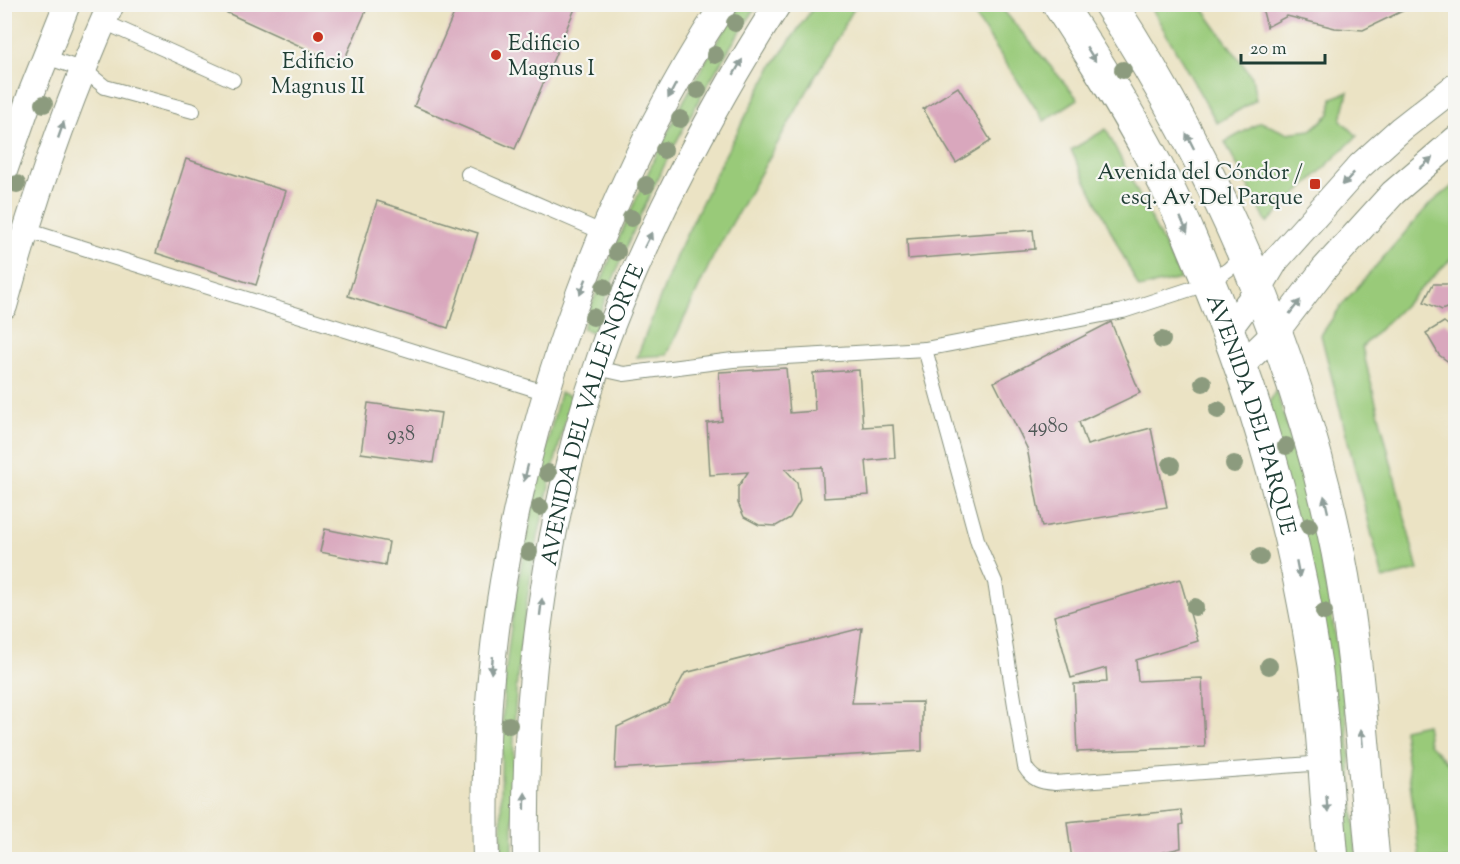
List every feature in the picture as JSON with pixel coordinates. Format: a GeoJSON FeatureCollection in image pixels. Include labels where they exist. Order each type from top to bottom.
{"type":"FeatureCollection","features":[{"type":"Feature","properties":{"kind":"street"},"geometry":{"type":"LineString","coordinates":[[6,166],[13,120],[46,57],[67,4]]}},
{"type":"Feature","properties":{"kind":"street","name":"AVENIDA DEL VALLE NORTE"},"geometry":{"type":"LineString","coordinates":[[486,860],[487,731],[499,607],[523,486],[549,386],[565,333],[604,233],[644,145],[676,83],[724,4]]}},
{"type":"Feature","properties":{"kind":"street","name":"AVENIDA DEL VALLE NORTE"},"geometry":{"type":"LineString","coordinates":[[526,860],[527,742],[542,594],[561,498],[597,368],[643,250],[707,121],[778,4]]}},
{"type":"Feature","properties":{"kind":"street","name":"AVENIDA DEL PARQUE"},"geometry":{"type":"LineString","coordinates":[[1059,4],[1113,90],[1168,189],[1209,283],[1241,366],[1265,443],[1295,555],[1314,663],[1325,763],[1332,860]]}},
{"type":"Feature","properties":{"kind":"street","name":"AVENIDA DEL PARQUE"},"geometry":{"type":"LineString","coordinates":[[1110,4],[1176,113],[1222,205],[1275,333],[1302,412],[1337,551],[1358,690],[1372,860]]}},
{"type":"Feature","properties":{"kind":"street"},"geometry":{"type":"LineString","coordinates":[[4,306],[26,230],[84,70],[108,13]]}},
{"type":"Feature","properties":{"kind":"street"},"geometry":{"type":"LineString","coordinates":[[1228,330],[1285,249],[1360,166],[1401,129],[1455,86]]}},
{"type":"Feature","properties":{"kind":"street"},"geometry":{"type":"LineString","coordinates":[[1241,366],[1275,333],[1324,269],[1393,193],[1455,139]]}},
{"type":"Feature","properties":{"kind":"street"},"geometry":{"type":"LineString","coordinates":[[6,166],[21,152],[31,150],[45,160],[48,169]]}},
{"type":"Feature","properties":{"kind":"street"},"geometry":{"type":"LineString","coordinates":[[549,386],[597,368],[565,333]]}},
{"type":"Feature","properties":{"kind":"lane"},"geometry":{"type":"LineString","coordinates":[[108,13],[233,80]]}},
{"type":"Feature","properties":{"kind":"lane"},"geometry":{"type":"LineString","coordinates":[[46,57],[84,70],[105,87],[193,111]]}},
{"type":"Feature","properties":{"kind":"lane"},"geometry":{"type":"LineString","coordinates":[[468,174],[604,233]]}},
{"type":"Feature","properties":{"kind":"lane"},"geometry":{"type":"LineString","coordinates":[[26,230],[549,386]]}},
{"type":"Feature","properties":{"kind":"lane"},"geometry":{"type":"LineString","coordinates":[[597,368],[624,374],[733,360],[925,349],[1123,310],[1209,283],[1229,269],[1243,255]]}},
{"type":"Feature","properties":{"kind":"lane"},"geometry":{"type":"LineString","coordinates":[[925,349],[978,543],[995,582],[1025,767],[1031,777],[1040,782],[1055,783],[1325,763]]}},
{"type":"Feature","properties":{"kind":"green space"},"geometry":{"type":"Polygon","coordinates":[[[741,4],[758,5],[710,81],[665,163],[626,248],[593,332],[582,329],[653,162],[694,82],[741,4]]]}},
{"type":"Feature","properties":{"kind":"green space"},"geometry":{"type":"Polygon","coordinates":[[[1155,4],[1200,5],[1252,77],[1256,100],[1217,123],[1151,7],[1155,4]]]}},
{"type":"Feature","properties":{"kind":"green space"},"geometry":{"type":"Polygon","coordinates":[[[815,5],[856,5],[714,255],[667,355],[637,357],[677,254],[724,157],[773,65],[815,5]]]}},
{"type":"Feature","properties":{"kind":"green space"},"geometry":{"type":"Polygon","coordinates":[[[968,5],[999,5],[1078,99],[1044,121],[968,5]]]}},
{"type":"Feature","properties":{"kind":"green space"},"geometry":{"type":"Polygon","coordinates":[[[1348,92],[1341,120],[1357,136],[1267,223],[1225,142],[1261,122],[1286,133],[1311,130],[1330,114],[1332,98],[1348,92]]]}},
{"type":"Feature","properties":{"kind":"green space"},"geometry":{"type":"Polygon","coordinates":[[[1106,129],[1181,279],[1139,288],[1071,150],[1106,129]]]}},
{"type":"Feature","properties":{"kind":"green space"},"geometry":{"type":"Polygon","coordinates":[[[1455,184],[1455,255],[1362,347],[1418,570],[1383,579],[1321,335],[1341,306],[1429,205],[1455,184]]]}},
{"type":"Feature","properties":{"kind":"green space"},"geometry":{"type":"Polygon","coordinates":[[[1276,390],[1318,546],[1340,665],[1347,724],[1357,859],[1344,859],[1269,403],[1276,390]]]}},
{"type":"Feature","properties":{"kind":"green space"},"geometry":{"type":"Polygon","coordinates":[[[560,393],[572,396],[554,463],[527,599],[518,668],[515,716],[513,859],[502,859],[503,715],[510,632],[528,529],[560,393]]]}},
{"type":"Feature","properties":{"kind":"green space"},"geometry":{"type":"Polygon","coordinates":[[[1426,724],[1429,744],[1455,770],[1455,859],[1420,859],[1403,729],[1426,724]]]}},
{"type":"Feature","properties":{"kind":"building","name":"Edificio Magnus II"},"geometry":{"type":"Polygon","coordinates":[[[223,4],[369,4],[342,65],[221,10],[223,4]]]}},
{"type":"Feature","properties":{"kind":"building","name":"Edificio Magnus I"},"geometry":{"type":"Polygon","coordinates":[[[458,4],[577,4],[515,149],[414,106],[458,4]]]}},
{"type":"Feature","properties":{"kind":"building"},"geometry":{"type":"Polygon","coordinates":[[[1261,4],[1417,4],[1363,30],[1335,28],[1287,16],[1267,27],[1261,4]]]}},
{"type":"Feature","properties":{"kind":"building"},"geometry":{"type":"Polygon","coordinates":[[[958,87],[991,141],[956,163],[923,109],[958,87]]]}},
{"type":"Feature","properties":{"kind":"building"},"geometry":{"type":"Polygon","coordinates":[[[186,159],[286,191],[256,285],[156,253],[186,159]]]}},
{"type":"Feature","properties":{"kind":"building"},"geometry":{"type":"Polygon","coordinates":[[[377,201],[478,233],[448,328],[348,296],[377,201]]]}},
{"type":"Feature","properties":{"kind":"building"},"geometry":{"type":"Polygon","coordinates":[[[1033,230],[1035,249],[908,259],[907,239],[1033,230]]]}},
{"type":"Feature","properties":{"kind":"building"},"geometry":{"type":"Polygon","coordinates":[[[1433,284],[1456,284],[1456,304],[1442,310],[1424,302],[1433,284]]]}},
{"type":"Feature","properties":{"kind":"building"},"geometry":{"type":"Polygon","coordinates":[[[1111,322],[1140,393],[1079,422],[1087,445],[1151,428],[1167,507],[1042,527],[1027,448],[994,382],[1111,322]]]}},
{"type":"Feature","properties":{"kind":"building"},"geometry":{"type":"Polygon","coordinates":[[[1444,322],[1456,331],[1456,367],[1439,355],[1426,333],[1444,322]]]}},
{"type":"Feature","properties":{"kind":"building"},"geometry":{"type":"Polygon","coordinates":[[[786,368],[790,413],[815,411],[813,373],[859,370],[863,427],[893,425],[895,458],[866,461],[869,495],[824,498],[822,467],[785,469],[797,482],[800,501],[790,518],[776,526],[759,525],[744,517],[738,503],[738,487],[748,472],[710,475],[707,423],[722,421],[719,372],[786,368]]]}},
{"type":"Feature","properties":{"kind":"building"},"geometry":{"type":"Polygon","coordinates":[[[368,403],[441,413],[433,463],[361,453],[368,403]]]}},
{"type":"Feature","properties":{"kind":"building"},"geometry":{"type":"Polygon","coordinates":[[[325,529],[389,542],[385,565],[320,552],[325,529]]]}},
{"type":"Feature","properties":{"kind":"building"},"geometry":{"type":"Polygon","coordinates":[[[1180,579],[1198,641],[1136,660],[1138,681],[1202,678],[1205,747],[1077,752],[1074,684],[1107,682],[1106,668],[1071,678],[1054,616],[1180,579]]]}},
{"type":"Feature","properties":{"kind":"building"},"geometry":{"type":"Polygon","coordinates":[[[862,628],[852,703],[922,702],[922,751],[615,769],[617,727],[669,703],[685,673],[862,628]]]}},
{"type":"Feature","properties":{"kind":"building"},"geometry":{"type":"Polygon","coordinates":[[[1181,810],[1183,824],[1180,825],[1181,848],[1130,860],[1072,860],[1067,822],[1181,810]]]}},
{"type":"Feature","properties":{"kind":"place","name":"Edificio Magnus II"},"geometry":{"type":"Point","coordinates":[318,37]}},
{"type":"Feature","properties":{"kind":"place","name":"Edificio Magnus I"},"geometry":{"type":"Point","coordinates":[496,55]}},
{"type":"Feature","properties":{"kind":"place","name":"Avenida del Cóndor / esq. Av. Del Parque"},"geometry":{"type":"Point","coordinates":[1315,184]}}]}
